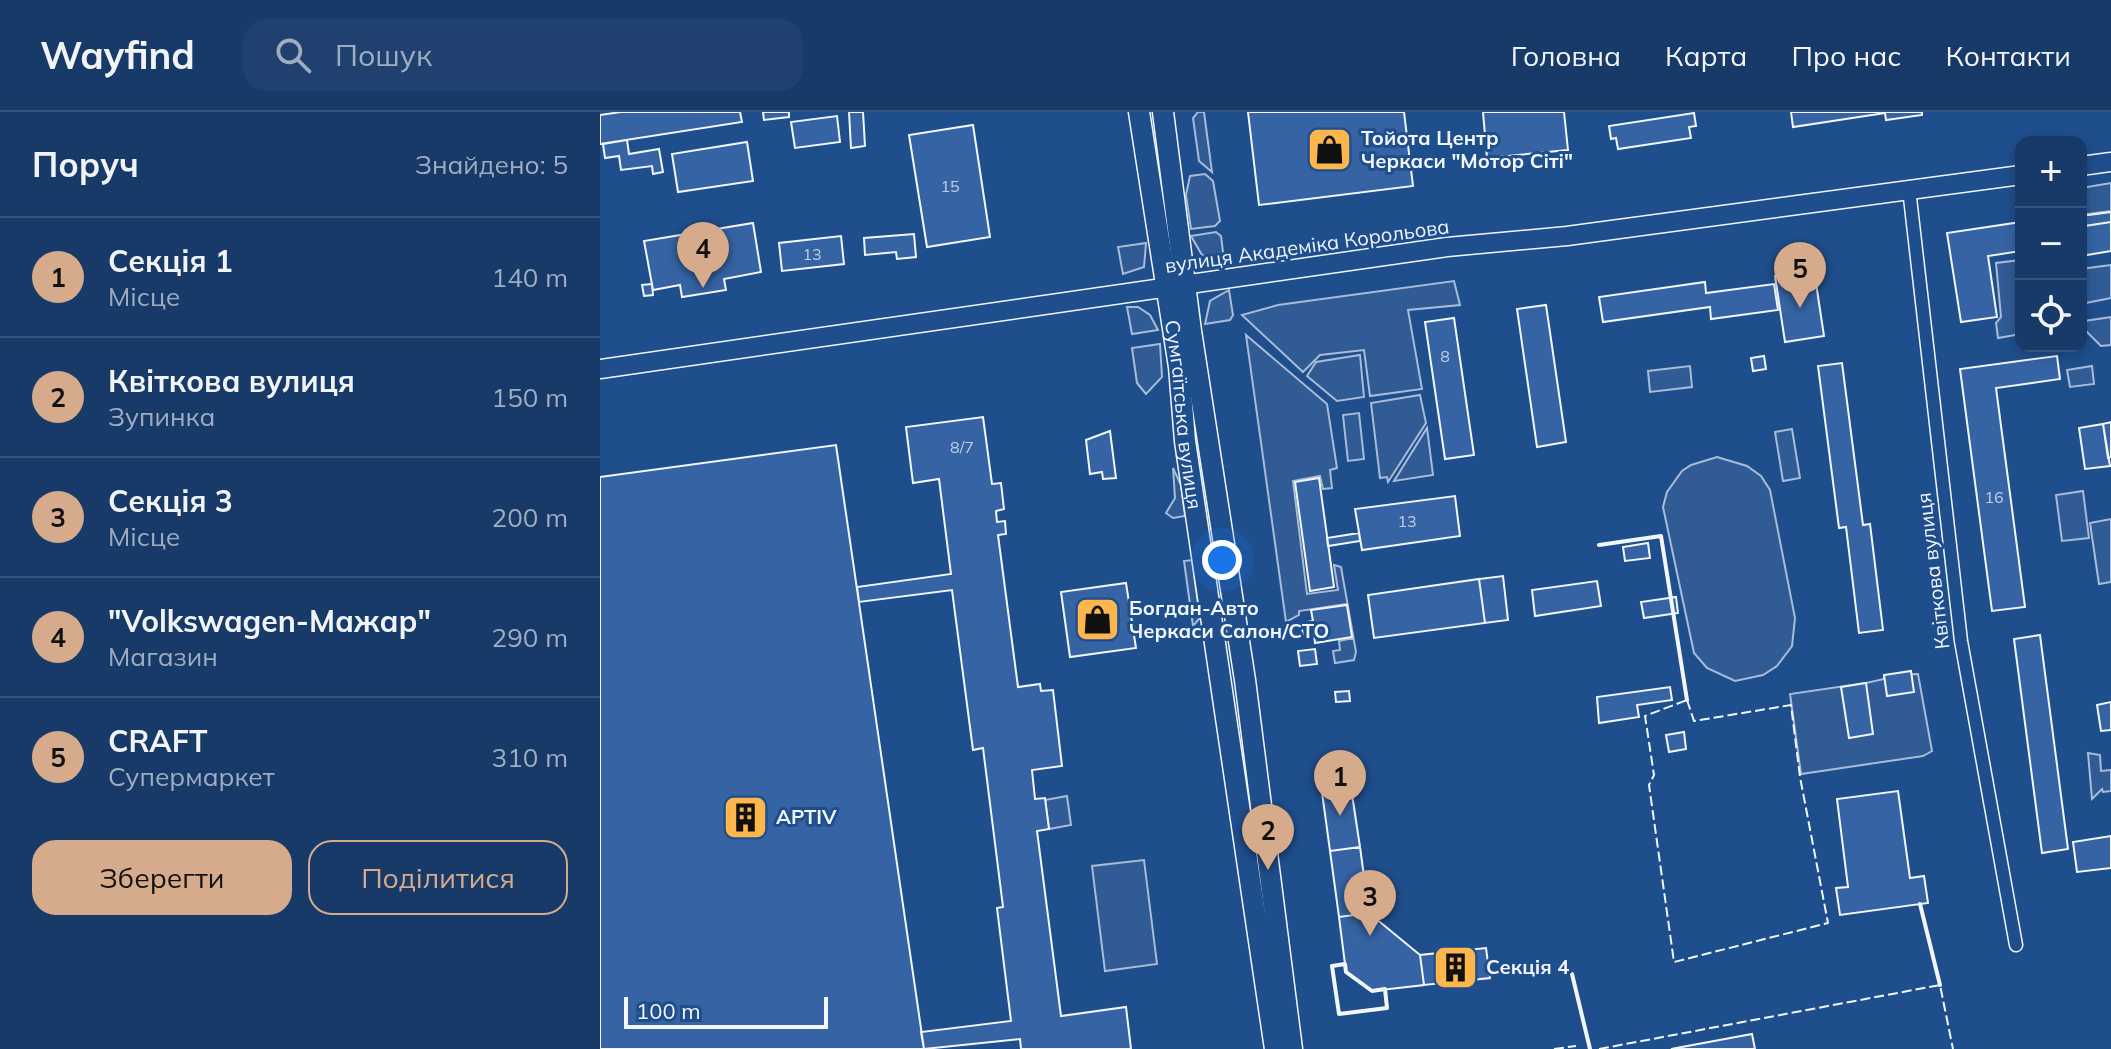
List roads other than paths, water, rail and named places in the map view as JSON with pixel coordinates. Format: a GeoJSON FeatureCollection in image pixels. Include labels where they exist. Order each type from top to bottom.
{"type":"FeatureCollection","features":[{"type":"Feature","properties":{"kind":"main road","name":"Сумгаїтська вулиця"},"geometry":{"type":"LineString","coordinates":[[1139,112],[1176,287],[1245,680],[1292,1049]]}},
{"type":"Feature","properties":{"kind":"main road","name":"Сумгаїтська вулиця"},"geometry":{"type":"LineString","coordinates":[[1163,112],[1185,441],[1275,1049]]}},
{"type":"Feature","properties":{"kind":"street"},"geometry":{"type":"LineString","coordinates":[[2087,165],[2111,162]]}},
{"type":"Feature","properties":{"kind":"street","name":"вулиця Академіка Корольова"},"geometry":{"type":"LineString","coordinates":[[600,369],[1447,247],[1567,236],[2015,176]]}},
{"type":"Feature","properties":{"kind":"street","name":"Квіткова вулиця"},"geometry":{"type":"LineString","coordinates":[[1909,189],[1961,641],[2016,945]]}},
{"type":"Feature","properties":{"kind":"place","name":"Тойота Центр Черкаси \"Мотор Сіті\""},"geometry":{"type":"Point","coordinates":[1330,149]}},
{"type":"Feature","properties":{"kind":"place","name":"\"Volkswagen-Мажар\""},"geometry":{"type":"Point","coordinates":[703,288]}},
{"type":"Feature","properties":{"kind":"place","name":"CRAFT"},"geometry":{"type":"Point","coordinates":[1800,308]}},
{"type":"Feature","properties":{"kind":"place","name":"Богдан-Авто Черкаси Салон/СТО"},"geometry":{"type":"Point","coordinates":[1098,620]}},
{"type":"Feature","properties":{"kind":"place","name":"Секція 1"},"geometry":{"type":"Point","coordinates":[1340,816]}},
{"type":"Feature","properties":{"kind":"place","name":"APTIV"},"geometry":{"type":"Point","coordinates":[745,817]}},
{"type":"Feature","properties":{"kind":"place","name":"Квіткова вулиця"},"geometry":{"type":"Point","coordinates":[1268,870]}},
{"type":"Feature","properties":{"kind":"place","name":"Секція 3"},"geometry":{"type":"Point","coordinates":[1370,936]}},
{"type":"Feature","properties":{"kind":"place","name":"Секція 4"},"geometry":{"type":"Point","coordinates":[1455,967]}}]}
